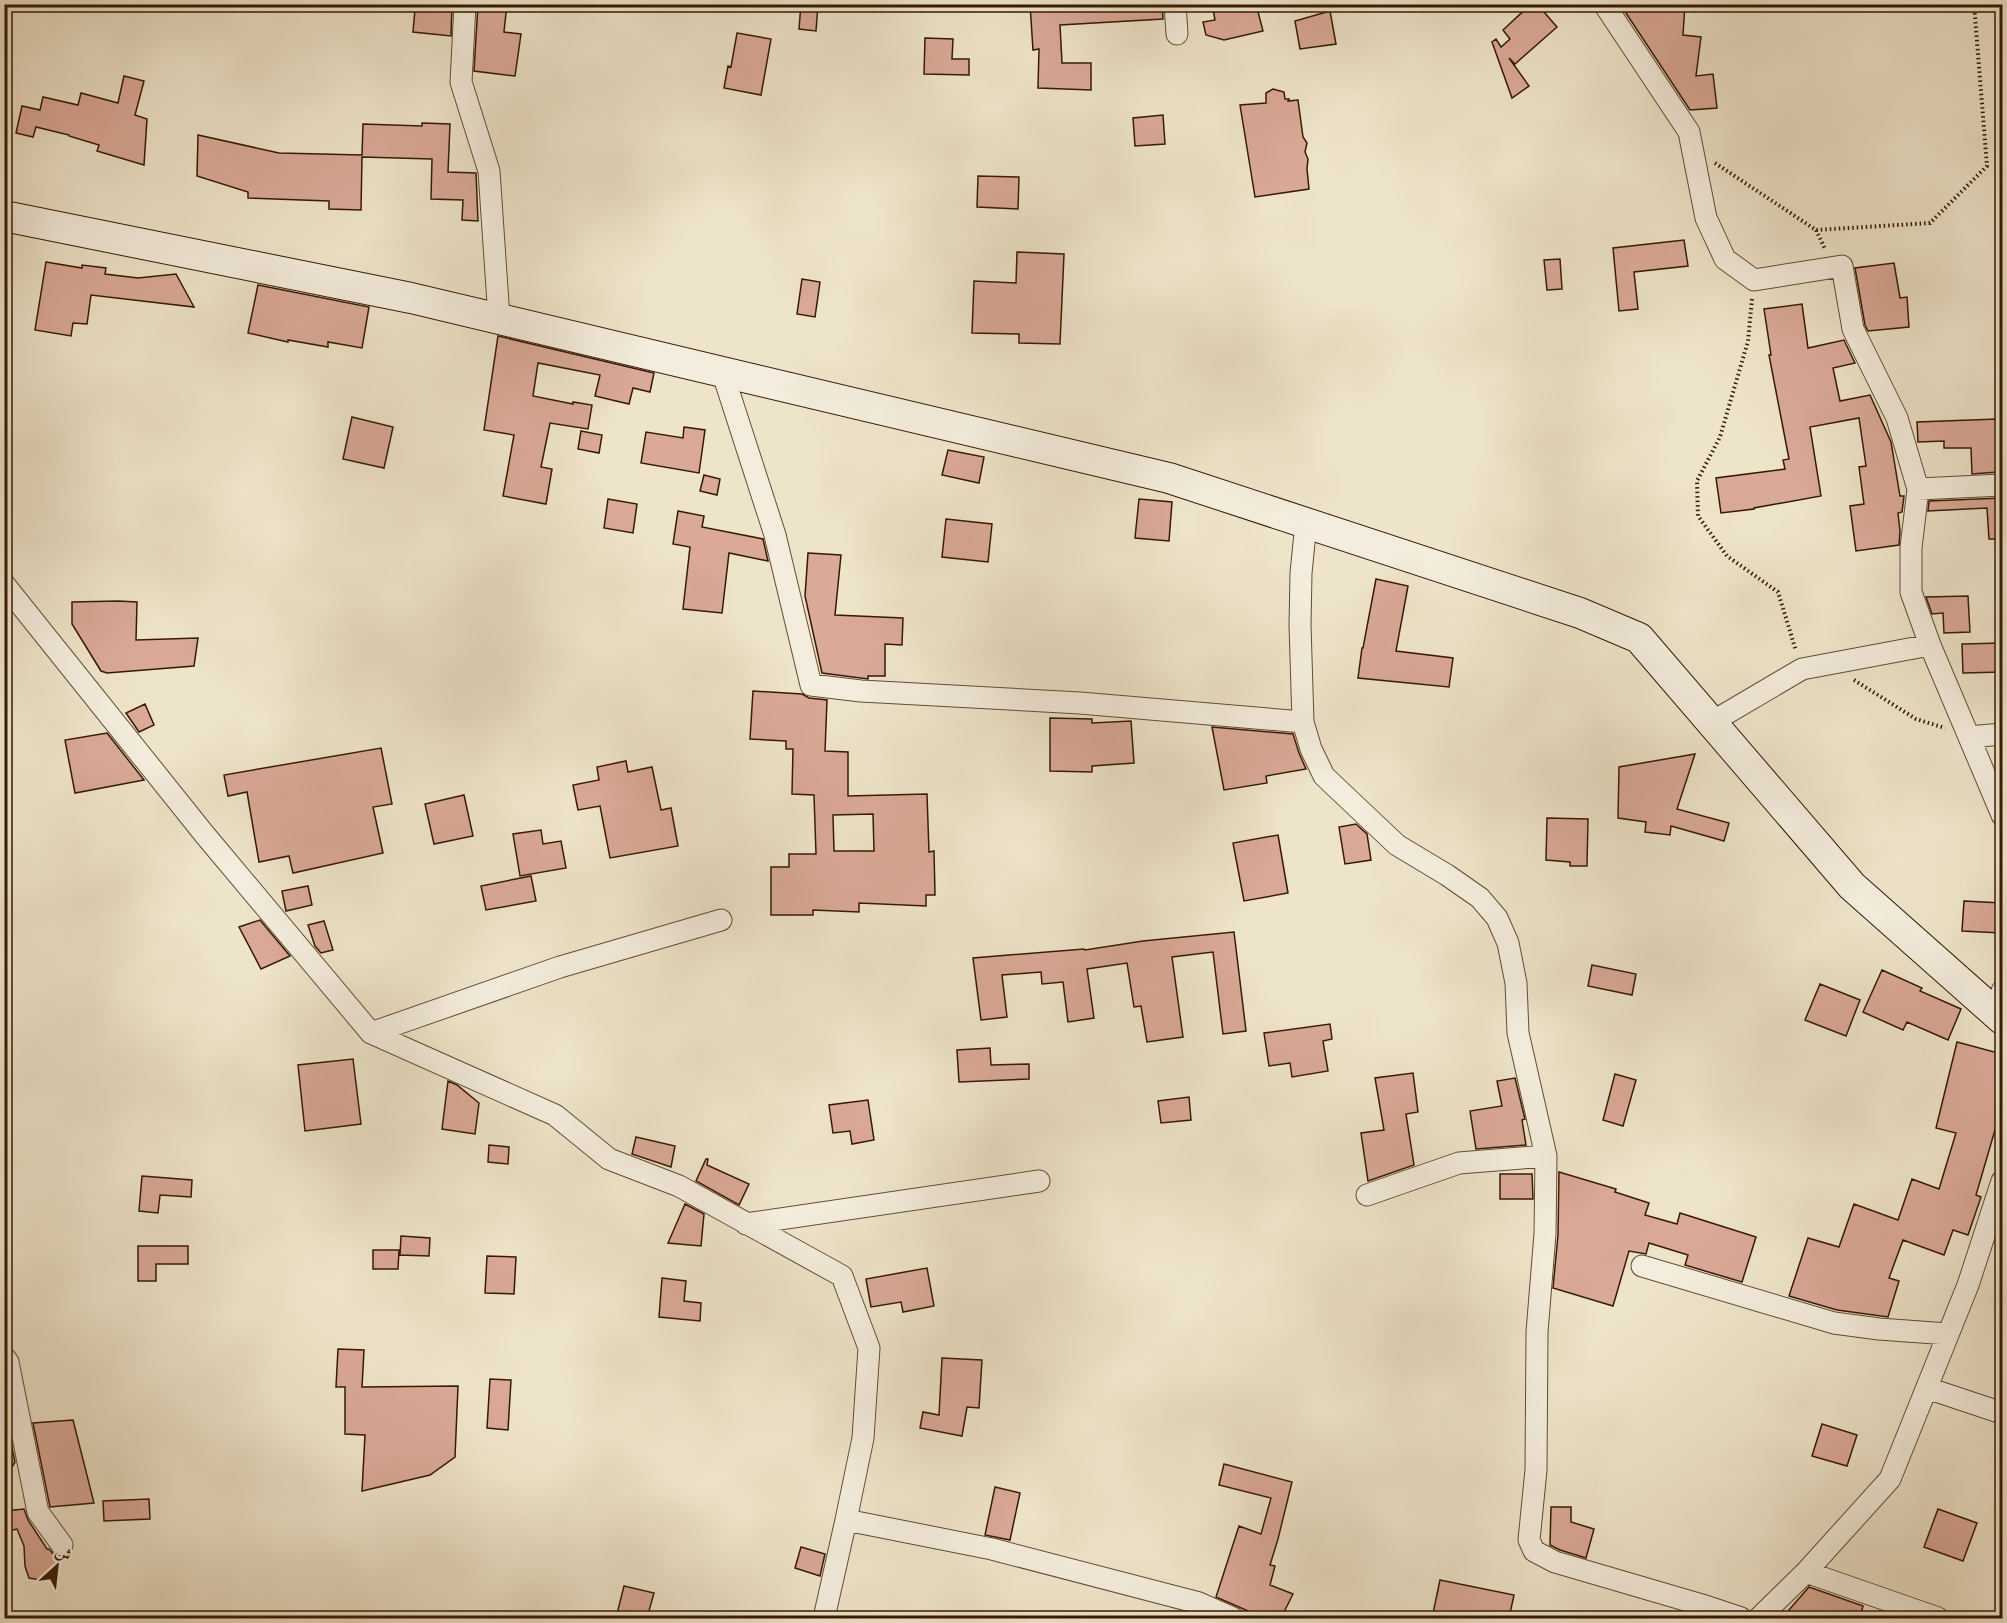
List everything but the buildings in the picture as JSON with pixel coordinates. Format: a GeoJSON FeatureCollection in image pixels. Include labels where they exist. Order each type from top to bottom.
{"type":"FeatureCollection","features":[{"type":"Feature","properties":{"kind":"street"},"geometry":{"type":"LineString","coordinates":[[465,4],[461,82],[489,171],[499,318]]}},
{"type":"Feature","properties":{"kind":"street"},"geometry":{"type":"LineString","coordinates":[[1175,4],[1177,34]]}},
{"type":"Feature","properties":{"kind":"street"},"geometry":{"type":"LineString","coordinates":[[1604,4],[1689,132],[1706,218],[1725,260],[1754,280],[1842,266],[1853,329],[1896,418],[1918,489],[1911,548],[1911,592],[1930,645],[2002,815]]}},
{"type":"Feature","properties":{"kind":"street"},"geometry":{"type":"LineString","coordinates":[[4,216],[411,298],[1169,478],[1580,613],[1639,638],[1852,886],[2000,1008]]}},
{"type":"Feature","properties":{"kind":"street"},"geometry":{"type":"LineString","coordinates":[[722,372],[775,535],[811,685],[861,691],[1080,703],[1303,722]]}},
{"type":"Feature","properties":{"kind":"street"},"geometry":{"type":"LineString","coordinates":[[1918,489],[2002,485]]}},
{"type":"Feature","properties":{"kind":"street"},"geometry":{"type":"LineString","coordinates":[[1306,523],[1301,584],[1303,722],[1311,749],[1324,776],[1397,845],[1480,898],[1497,918],[1508,943],[1516,983],[1518,1033],[1546,1156],[1545,1234],[1537,1332],[1536,1470],[1529,1539],[1534,1551],[1556,1562],[1741,1618]]}},
{"type":"Feature","properties":{"kind":"street"},"geometry":{"type":"LineString","coordinates":[[4,584],[205,835],[371,1033],[555,1115],[609,1159],[679,1186],[842,1276],[868,1348],[862,1438],[824,1618]]}},
{"type":"Feature","properties":{"kind":"street"},"geometry":{"type":"LineString","coordinates":[[1712,722],[1802,669],[1930,645]]}},
{"type":"Feature","properties":{"kind":"street"},"geometry":{"type":"LineString","coordinates":[[1969,736],[2002,734]]}},
{"type":"Feature","properties":{"kind":"street"},"geometry":{"type":"LineString","coordinates":[[371,1033],[560,967],[721,920]]}},
{"type":"Feature","properties":{"kind":"street"},"geometry":{"type":"LineString","coordinates":[[1367,1195],[1459,1163],[1546,1156]]}},
{"type":"Feature","properties":{"kind":"street"},"geometry":{"type":"LineString","coordinates":[[746,1224],[1039,1181]]}},
{"type":"Feature","properties":{"kind":"street"},"geometry":{"type":"LineString","coordinates":[[1759,1618],[1806,1572],[1890,1479],[1968,1286],[2002,1181]]}},
{"type":"Feature","properties":{"kind":"street"},"geometry":{"type":"LineString","coordinates":[[1642,1266],[1834,1323],[1948,1334]]}},
{"type":"Feature","properties":{"kind":"street"},"geometry":{"type":"LineString","coordinates":[[4,1357],[8,1362],[38,1512],[63,1545]]}},
{"type":"Feature","properties":{"kind":"street"},"geometry":{"type":"LineString","coordinates":[[1927,1388],[2002,1413]]}},
{"type":"Feature","properties":{"kind":"street"},"geometry":{"type":"LineString","coordinates":[[846,1520],[992,1549],[1196,1611],[1233,1618]]}},
{"type":"Feature","properties":{"kind":"street"},"geometry":{"type":"LineString","coordinates":[[1806,1572],[1938,1618]]}},
{"type":"Feature","properties":{"kind":"path"},"geometry":{"type":"LineString","coordinates":[[1692,148],[1816,231],[1930,223],[1987,166],[1974,4]]}},
{"type":"Feature","properties":{"kind":"path"},"geometry":{"type":"LineString","coordinates":[[1754,280],[1748,342],[1720,436],[1697,481],[1698,516],[1727,556],[1778,592],[1802,669]]}},
{"type":"Feature","properties":{"kind":"path"},"geometry":{"type":"LineString","coordinates":[[1827,664],[1916,719],[1969,736]]}}]}
